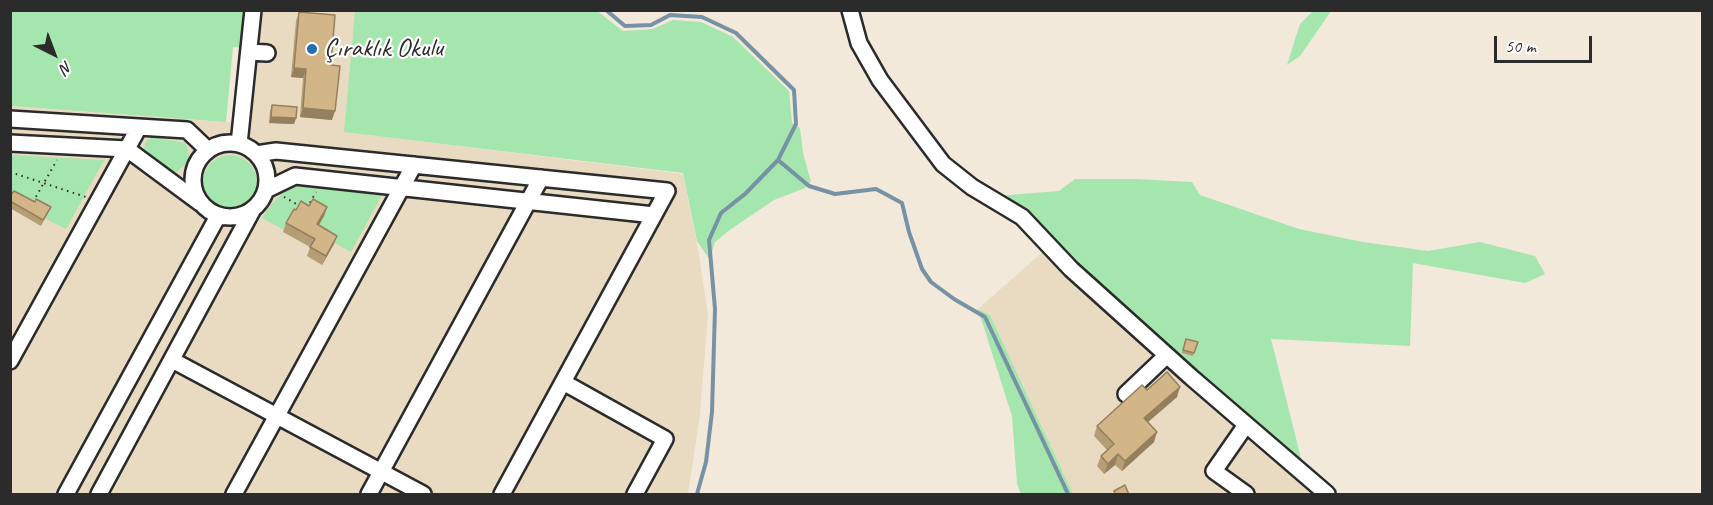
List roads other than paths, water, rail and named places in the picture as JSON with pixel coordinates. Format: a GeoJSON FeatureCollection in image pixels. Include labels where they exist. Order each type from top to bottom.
{"type":"FeatureCollection","features":[{"type":"Feature","properties":{"kind":"street"},"geometry":{"type":"LineString","coordinates":[[239,144],[253,10]]}},
{"type":"Feature","properties":{"kind":"street"},"geometry":{"type":"LineString","coordinates":[[849,10],[860,43],[879,80],[943,164],[972,187],[1022,217],[1071,269],[1166,356],[1327,495]]}},
{"type":"Feature","properties":{"kind":"street"},"geometry":{"type":"LineString","coordinates":[[249,52],[267,53]]}},
{"type":"Feature","properties":{"kind":"street"},"geometry":{"type":"LineString","coordinates":[[10,119],[187,130],[208,150]]}},
{"type":"Feature","properties":{"kind":"street"},"geometry":{"type":"LineString","coordinates":[[10,361],[139,127]]}},
{"type":"Feature","properties":{"kind":"street"},"geometry":{"type":"LineString","coordinates":[[10,142],[127,149],[208,211],[218,216],[230,218],[252,211]]}},
{"type":"Feature","properties":{"kind":"street"},"geometry":{"type":"LineString","coordinates":[[200,203],[194,192],[192,181],[194,169],[199,159],[208,150],[220,144],[239,144],[246,146],[256,154],[264,164],[268,189]]}},
{"type":"Feature","properties":{"kind":"street"},"geometry":{"type":"LineString","coordinates":[[256,154],[276,151],[667,191],[502,495]]}},
{"type":"Feature","properties":{"kind":"street"},"geometry":{"type":"LineString","coordinates":[[234,495],[414,165]]}},
{"type":"Feature","properties":{"kind":"street"},"geometry":{"type":"LineString","coordinates":[[99,495],[252,211],[268,189],[295,176],[654,215]]}},
{"type":"Feature","properties":{"kind":"street"},"geometry":{"type":"LineString","coordinates":[[369,495],[541,178]]}},
{"type":"Feature","properties":{"kind":"street"},"geometry":{"type":"LineString","coordinates":[[66,495],[218,216]]}},
{"type":"Feature","properties":{"kind":"street"},"geometry":{"type":"LineString","coordinates":[[1126,394],[1166,356]]}},
{"type":"Feature","properties":{"kind":"street"},"geometry":{"type":"LineString","coordinates":[[171,360],[423,495]]}},
{"type":"Feature","properties":{"kind":"street"},"geometry":{"type":"LineString","coordinates":[[563,382],[665,439],[635,495]]}},
{"type":"Feature","properties":{"kind":"street"},"geometry":{"type":"LineString","coordinates":[[1246,425],[1214,471],[1246,495]]}},
{"type":"Feature","properties":{"kind":"waterway"},"geometry":{"type":"LineString","coordinates":[[606,10],[625,26],[651,25],[670,15],[702,17],[736,33],[794,90],[796,124],[778,160],[809,186],[835,194],[876,189],[902,203],[922,269],[931,282],[985,317],[1068,494]]}},
{"type":"Feature","properties":{"kind":"waterway"},"geometry":{"type":"LineString","coordinates":[[697,494],[706,462],[712,412],[715,309],[709,240],[721,213],[745,194],[778,160]]}},
{"type":"Feature","properties":{"kind":"place","name":"Çıraklık Okulu"},"geometry":{"type":"Point","coordinates":[312,49]}}]}
